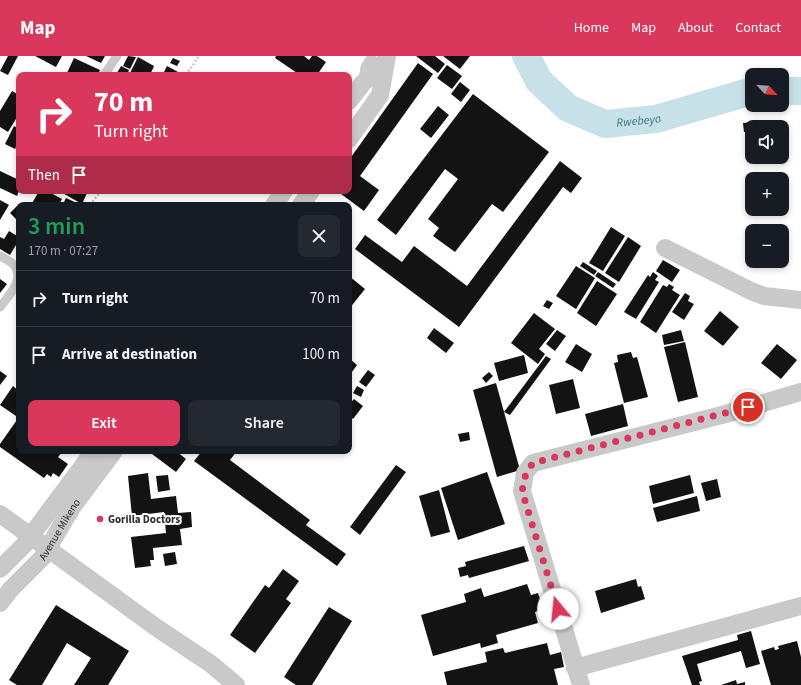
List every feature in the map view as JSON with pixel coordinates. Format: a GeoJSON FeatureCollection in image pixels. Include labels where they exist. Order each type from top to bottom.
{"type":"FeatureCollection","features":[{"type":"Feature","properties":{"kind":"street"},"geometry":{"type":"LineString","coordinates":[[352,97],[381,58]]}},
{"type":"Feature","properties":{"kind":"street"},"geometry":{"type":"LineString","coordinates":[[352,135],[380,95],[381,58]]}},
{"type":"Feature","properties":{"kind":"street"},"geometry":{"type":"LineString","coordinates":[[665,248],[764,296],[801,300]]}},
{"type":"Feature","properties":{"kind":"street"},"geometry":{"type":"LineString","coordinates":[[581,685],[522,491],[526,473],[533,463],[722,415],[801,392]]}},
{"type":"Feature","properties":{"kind":"street","name":"Avenue Mikeno"},"geometry":{"type":"LineString","coordinates":[[0,569],[31,537],[92,454]]}},
{"type":"Feature","properties":{"kind":"street","name":"Avenue Mikeno"},"geometry":{"type":"LineString","coordinates":[[0,603],[11,589],[42,558],[73,506],[112,454]]}},
{"type":"Feature","properties":{"kind":"street"},"geometry":{"type":"LineString","coordinates":[[0,514],[157,628],[211,664],[236,685]]}},
{"type":"Feature","properties":{"kind":"street"},"geometry":{"type":"LineString","coordinates":[[576,668],[801,606]]}},
{"type":"Feature","properties":{"kind":"lane"},"geometry":{"type":"LineString","coordinates":[[106,72],[117,56]]}},
{"type":"Feature","properties":{"kind":"lane"},"geometry":{"type":"LineString","coordinates":[[0,256],[15,265],[16,268]]}},
{"type":"Feature","properties":{"kind":"lane"},"geometry":{"type":"LineString","coordinates":[[0,307],[16,285]]}},
{"type":"Feature","properties":{"kind":"path"},"geometry":{"type":"LineString","coordinates":[[188,72],[199,56]]}},
{"type":"Feature","properties":{"kind":"path"},"geometry":{"type":"LineString","coordinates":[[92,202],[99,194]]}},
{"type":"Feature","properties":{"kind":"building"},"geometry":{"type":"Polygon","coordinates":[[[8,56],[18,56],[8,75],[0,71],[8,56]]]}},
{"type":"Feature","properties":{"kind":"building"},"geometry":{"type":"Polygon","coordinates":[[[35,56],[62,56],[56,67],[35,56]]]}},
{"type":"Feature","properties":{"kind":"building"},"geometry":{"type":"Polygon","coordinates":[[[86,56],[105,56],[101,63],[86,56]]]}},
{"type":"Feature","properties":{"kind":"building"},"geometry":{"type":"Polygon","coordinates":[[[128,56],[136,57],[130,69],[123,66],[128,56]]]}},
{"type":"Feature","properties":{"kind":"building"},"geometry":{"type":"Polygon","coordinates":[[[276,56],[304,56],[309,60],[312,56],[317,56],[326,62],[319,72],[296,72],[275,58],[276,56]]]}},
{"type":"Feature","properties":{"kind":"building"},"geometry":{"type":"Polygon","coordinates":[[[416,56],[435,56],[445,64],[438,73],[416,56]]]}},
{"type":"Feature","properties":{"kind":"building"},"geometry":{"type":"Polygon","coordinates":[[[443,56],[470,56],[460,69],[443,56]]]}},
{"type":"Feature","properties":{"kind":"building"},"geometry":{"type":"Polygon","coordinates":[[[138,57],[154,66],[151,72],[130,72],[138,57]]]}},
{"type":"Feature","properties":{"kind":"building"},"geometry":{"type":"Polygon","coordinates":[[[74,58],[100,70],[99,72],[67,72],[74,58]]]}},
{"type":"Feature","properties":{"kind":"building"},"geometry":{"type":"Polygon","coordinates":[[[173,58],[180,61],[177,66],[170,63],[173,58]]]}},
{"type":"Feature","properties":{"kind":"building"},"geometry":{"type":"Polygon","coordinates":[[[418,63],[433,74],[360,176],[379,190],[364,211],[341,194],[352,194],[352,156],[418,63]]]}},
{"type":"Feature","properties":{"kind":"building"},"geometry":{"type":"Polygon","coordinates":[[[447,65],[462,76],[452,89],[437,78],[447,65]]]}},
{"type":"Feature","properties":{"kind":"building"},"geometry":{"type":"Polygon","coordinates":[[[121,66],[129,70],[128,72],[118,72],[121,66]]]}},
{"type":"Feature","properties":{"kind":"building"},"geometry":{"type":"Polygon","coordinates":[[[167,66],[178,72],[164,72],[167,66]]]}},
{"type":"Feature","properties":{"kind":"building"},"geometry":{"type":"Polygon","coordinates":[[[460,82],[470,90],[461,102],[451,94],[460,82]]]}},
{"type":"Feature","properties":{"kind":"building"},"geometry":{"type":"Polygon","coordinates":[[[12,91],[16,93],[16,119],[8,132],[0,127],[0,111],[12,91]]]}},
{"type":"Feature","properties":{"kind":"building"},"geometry":{"type":"Polygon","coordinates":[[[473,94],[549,152],[503,212],[492,204],[455,252],[433,236],[439,228],[428,219],[458,179],[445,169],[396,235],[377,220],[473,94]]]}},
{"type":"Feature","properties":{"kind":"building"},"geometry":{"type":"Polygon","coordinates":[[[438,106],[449,115],[431,138],[420,129],[438,106]]]}},
{"type":"Feature","properties":{"kind":"building"},"geometry":{"type":"Polygon","coordinates":[[[743,123],[745,123],[745,132],[744,132],[743,123]]]}},
{"type":"Feature","properties":{"kind":"building"},"geometry":{"type":"Polygon","coordinates":[[[14,126],[16,127],[15,149],[5,144],[14,126]]]}},
{"type":"Feature","properties":{"kind":"building"},"geometry":{"type":"Polygon","coordinates":[[[560,161],[582,178],[571,193],[563,187],[459,327],[355,249],[365,235],[402,262],[414,246],[467,286],[560,161]]]}},
{"type":"Feature","properties":{"kind":"building"},"geometry":{"type":"Polygon","coordinates":[[[0,171],[16,179],[17,196],[0,188],[0,171]]]}},
{"type":"Feature","properties":{"kind":"building"},"geometry":{"type":"Polygon","coordinates":[[[37,194],[53,194],[62,199],[60,202],[33,202],[37,194]]]}},
{"type":"Feature","properties":{"kind":"building"},"geometry":{"type":"Polygon","coordinates":[[[64,194],[87,194],[83,202],[78,202],[64,194]]]}},
{"type":"Feature","properties":{"kind":"building"},"geometry":{"type":"Polygon","coordinates":[[[66,198],[75,202],[64,202],[66,198]]]}},
{"type":"Feature","properties":{"kind":"building"},"geometry":{"type":"Polygon","coordinates":[[[0,200],[9,205],[0,220],[0,200]]]}},
{"type":"Feature","properties":{"kind":"building"},"geometry":{"type":"Polygon","coordinates":[[[16,207],[16,219],[10,213],[16,207]]]}},
{"type":"Feature","properties":{"kind":"building"},"geometry":{"type":"Polygon","coordinates":[[[611,227],[625,236],[603,271],[589,263],[611,227]]]}},
{"type":"Feature","properties":{"kind":"building"},"geometry":{"type":"Polygon","coordinates":[[[9,231],[16,235],[16,245],[10,255],[0,249],[0,237],[4,239],[9,231]]]}},
{"type":"Feature","properties":{"kind":"building"},"geometry":{"type":"Polygon","coordinates":[[[628,237],[641,246],[619,282],[605,273],[628,237]]]}},
{"type":"Feature","properties":{"kind":"building"},"geometry":{"type":"Polygon","coordinates":[[[663,260],[680,270],[672,282],[656,271],[663,260]]]}},
{"type":"Feature","properties":{"kind":"building"},"geometry":{"type":"Polygon","coordinates":[[[583,262],[597,271],[594,275],[580,266],[583,262]]]}},
{"type":"Feature","properties":{"kind":"building"},"geometry":{"type":"Polygon","coordinates":[[[576,266],[595,278],[576,309],[556,296],[576,266]]]}},
{"type":"Feature","properties":{"kind":"building"},"geometry":{"type":"Polygon","coordinates":[[[598,272],[616,284],[613,288],[595,276],[598,272]]]}},
{"type":"Feature","properties":{"kind":"building"},"geometry":{"type":"Polygon","coordinates":[[[653,272],[658,276],[655,280],[659,282],[636,319],[624,312],[648,275],[650,277],[653,272]]]}},
{"type":"Feature","properties":{"kind":"building"},"geometry":{"type":"Polygon","coordinates":[[[352,278],[365,289],[352,305],[352,278]]]}},
{"type":"Feature","properties":{"kind":"building"},"geometry":{"type":"Polygon","coordinates":[[[0,279],[7,284],[0,293],[0,279]]]}},
{"type":"Feature","properties":{"kind":"building"},"geometry":{"type":"Polygon","coordinates":[[[597,281],[617,294],[596,326],[577,313],[597,281]]]}},
{"type":"Feature","properties":{"kind":"building"},"geometry":{"type":"Polygon","coordinates":[[[669,284],[674,287],[672,290],[680,295],[656,333],[640,322],[663,285],[667,287],[669,284]]]}},
{"type":"Feature","properties":{"kind":"building"},"geometry":{"type":"Polygon","coordinates":[[[685,293],[690,296],[688,301],[694,304],[684,320],[672,312],[685,293]]]}},
{"type":"Feature","properties":{"kind":"building"},"geometry":{"type":"Polygon","coordinates":[[[547,300],[553,303],[549,309],[543,306],[547,300]]]}},
{"type":"Feature","properties":{"kind":"building"},"geometry":{"type":"Polygon","coordinates":[[[720,311],[739,327],[723,346],[704,331],[720,311]]]}},
{"type":"Feature","properties":{"kind":"building"},"geometry":{"type":"Polygon","coordinates":[[[534,313],[555,329],[539,349],[545,354],[538,364],[511,343],[534,313]]]}},
{"type":"Feature","properties":{"kind":"building"},"geometry":{"type":"Polygon","coordinates":[[[434,328],[454,343],[446,353],[427,338],[434,328]]]}},
{"type":"Feature","properties":{"kind":"building"},"geometry":{"type":"Polygon","coordinates":[[[557,330],[566,336],[555,351],[546,344],[557,330]]]}},
{"type":"Feature","properties":{"kind":"building"},"geometry":{"type":"Polygon","coordinates":[[[681,330],[684,341],[664,345],[662,335],[681,330]]]}},
{"type":"Feature","properties":{"kind":"building"},"geometry":{"type":"Polygon","coordinates":[[[685,342],[698,397],[678,402],[664,347],[685,342]]]}},
{"type":"Feature","properties":{"kind":"building"},"geometry":{"type":"Polygon","coordinates":[[[576,344],[592,354],[582,372],[565,362],[576,344]]]}},
{"type":"Feature","properties":{"kind":"building"},"geometry":{"type":"Polygon","coordinates":[[[777,344],[797,360],[781,379],[761,363],[777,344]]]}},
{"type":"Feature","properties":{"kind":"building"},"geometry":{"type":"Polygon","coordinates":[[[631,352],[633,358],[637,357],[648,397],[624,403],[614,363],[618,362],[617,355],[631,352]]]}},
{"type":"Feature","properties":{"kind":"building"},"geometry":{"type":"Polygon","coordinates":[[[524,355],[528,373],[499,381],[494,363],[524,355]]]}},
{"type":"Feature","properties":{"kind":"building"},"geometry":{"type":"Polygon","coordinates":[[[546,356],[551,359],[510,415],[504,412],[546,356]]]}},
{"type":"Feature","properties":{"kind":"building"},"geometry":{"type":"Polygon","coordinates":[[[352,361],[357,365],[352,372],[352,361]]]}},
{"type":"Feature","properties":{"kind":"building"},"geometry":{"type":"Polygon","coordinates":[[[368,370],[375,375],[366,387],[359,382],[368,370]]]}},
{"type":"Feature","properties":{"kind":"building"},"geometry":{"type":"Polygon","coordinates":[[[0,371],[7,376],[0,385],[0,371]]]}},
{"type":"Feature","properties":{"kind":"building"},"geometry":{"type":"Polygon","coordinates":[[[489,372],[493,376],[486,383],[482,378],[489,372]]]}},
{"type":"Feature","properties":{"kind":"building"},"geometry":{"type":"Polygon","coordinates":[[[573,379],[580,408],[556,414],[549,385],[573,379]]]}},
{"type":"Feature","properties":{"kind":"building"},"geometry":{"type":"Polygon","coordinates":[[[496,383],[520,470],[497,477],[473,390],[496,383]]]}},
{"type":"Feature","properties":{"kind":"building"},"geometry":{"type":"Polygon","coordinates":[[[13,386],[16,388],[16,416],[0,405],[13,386]]]}},
{"type":"Feature","properties":{"kind":"building"},"geometry":{"type":"Polygon","coordinates":[[[357,386],[364,390],[361,397],[353,393],[357,386]]]}},
{"type":"Feature","properties":{"kind":"building"},"geometry":{"type":"Polygon","coordinates":[[[354,399],[363,406],[353,419],[352,418],[352,401],[354,399]]]}},
{"type":"Feature","properties":{"kind":"building"},"geometry":{"type":"Polygon","coordinates":[[[623,404],[628,426],[591,436],[585,414],[623,404]]]}},
{"type":"Feature","properties":{"kind":"building"},"geometry":{"type":"Polygon","coordinates":[[[16,421],[16,454],[60,454],[58,457],[68,464],[59,477],[53,473],[51,477],[47,474],[44,478],[0,447],[0,444],[16,421]]]}},
{"type":"Feature","properties":{"kind":"building"},"geometry":{"type":"Polygon","coordinates":[[[469,432],[470,440],[460,442],[458,434],[469,432]]]}},
{"type":"Feature","properties":{"kind":"building"},"geometry":{"type":"Polygon","coordinates":[[[152,454],[180,454],[186,459],[176,472],[152,454]]]}},
{"type":"Feature","properties":{"kind":"building"},"geometry":{"type":"Polygon","coordinates":[[[200,454],[235,454],[230,460],[310,520],[306,525],[346,554],[337,566],[194,461],[200,454]]]}},
{"type":"Feature","properties":{"kind":"building"},"geometry":{"type":"Polygon","coordinates":[[[396,465],[406,472],[360,535],[350,527],[396,465]]]}},
{"type":"Feature","properties":{"kind":"building"},"geometry":{"type":"Polygon","coordinates":[[[487,472],[505,524],[458,540],[441,488],[487,472]]]}},
{"type":"Feature","properties":{"kind":"building"},"geometry":{"type":"Polygon","coordinates":[[[148,473],[151,499],[176,496],[178,513],[191,512],[192,527],[180,529],[182,545],[153,548],[154,560],[150,560],[151,566],[135,568],[131,537],[166,533],[164,512],[132,516],[128,476],[148,473]]]}},
{"type":"Feature","properties":{"kind":"building"},"geometry":{"type":"Polygon","coordinates":[[[168,475],[170,490],[158,492],[156,476],[168,475]]]}},
{"type":"Feature","properties":{"kind":"building"},"geometry":{"type":"Polygon","coordinates":[[[690,475],[694,493],[653,504],[649,486],[690,475]]]}},
{"type":"Feature","properties":{"kind":"building"},"geometry":{"type":"Polygon","coordinates":[[[717,479],[721,497],[706,501],[701,483],[717,479]]]}},
{"type":"Feature","properties":{"kind":"building"},"geometry":{"type":"Polygon","coordinates":[[[439,490],[450,532],[431,537],[419,496],[439,490]]]}},
{"type":"Feature","properties":{"kind":"building"},"geometry":{"type":"Polygon","coordinates":[[[697,496],[700,511],[657,522],[653,508],[697,496]]]}},
{"type":"Feature","properties":{"kind":"building"},"geometry":{"type":"Polygon","coordinates":[[[524,546],[529,561],[469,578],[468,575],[460,577],[458,568],[466,566],[465,562],[524,546]]]}},
{"type":"Feature","properties":{"kind":"building"},"geometry":{"type":"Polygon","coordinates":[[[175,552],[177,564],[165,566],[163,554],[175,552]]]}},
{"type":"Feature","properties":{"kind":"building"},"geometry":{"type":"Polygon","coordinates":[[[283,569],[299,581],[286,599],[291,603],[255,653],[230,635],[265,585],[269,588],[283,569]]]}},
{"type":"Feature","properties":{"kind":"building"},"geometry":{"type":"Polygon","coordinates":[[[636,579],[638,587],[641,586],[645,599],[601,613],[595,591],[636,579]]]}},
{"type":"Feature","properties":{"kind":"building"},"geometry":{"type":"Polygon","coordinates":[[[527,584],[531,595],[538,593],[543,609],[535,612],[538,623],[496,635],[498,643],[481,648],[480,643],[433,656],[421,615],[466,602],[464,594],[481,588],[484,597],[527,584]]]}},
{"type":"Feature","properties":{"kind":"building"},"geometry":{"type":"Polygon","coordinates":[[[56,605],[129,651],[108,685],[74,685],[91,658],[67,643],[42,685],[17,685],[9,680],[56,605]]]}},
{"type":"Feature","properties":{"kind":"building"},"geometry":{"type":"Polygon","coordinates":[[[329,607],[352,621],[312,685],[296,685],[284,677],[329,607]]]}},
{"type":"Feature","properties":{"kind":"building"},"geometry":{"type":"Polygon","coordinates":[[[751,631],[760,664],[746,668],[741,651],[697,664],[702,681],[699,682],[700,685],[692,685],[682,656],[738,640],[737,635],[751,631]]]}},
{"type":"Feature","properties":{"kind":"building"},"geometry":{"type":"Polygon","coordinates":[[[797,641],[801,657],[801,685],[771,685],[761,651],[774,647],[775,650],[779,649],[778,646],[797,641]]]}},
{"type":"Feature","properties":{"kind":"building"},"geometry":{"type":"Polygon","coordinates":[[[547,643],[550,655],[561,652],[564,667],[554,669],[558,685],[447,685],[444,672],[487,662],[485,652],[503,648],[505,653],[547,643]]]}},
{"type":"Feature","properties":{"kind":"building"},"geometry":{"type":"Polygon","coordinates":[[[736,680],[737,684],[745,682],[745,685],[721,685],[736,680]]]}},
{"type":"Feature","properties":{"kind":"waterway","name":"Rwebeya"},"geometry":{"type":"LineString","coordinates":[[526,56],[539,81],[568,108],[605,124],[656,119],[745,93]]}},
{"type":"Feature","properties":{"kind":"waterway","name":"Rwebeya"},"geometry":{"type":"LineString","coordinates":[[789,91],[801,91]]}},
{"type":"Feature","properties":{"kind":"place","name":"Gorilla Doctors"},"geometry":{"type":"Point","coordinates":[100,519]}},
{"type":"Feature","properties":{"kind":"route"},"geometry":{"type":"LineString","coordinates":[[558,609],[522,491],[526,473],[533,463],[748,407]]}}]}
